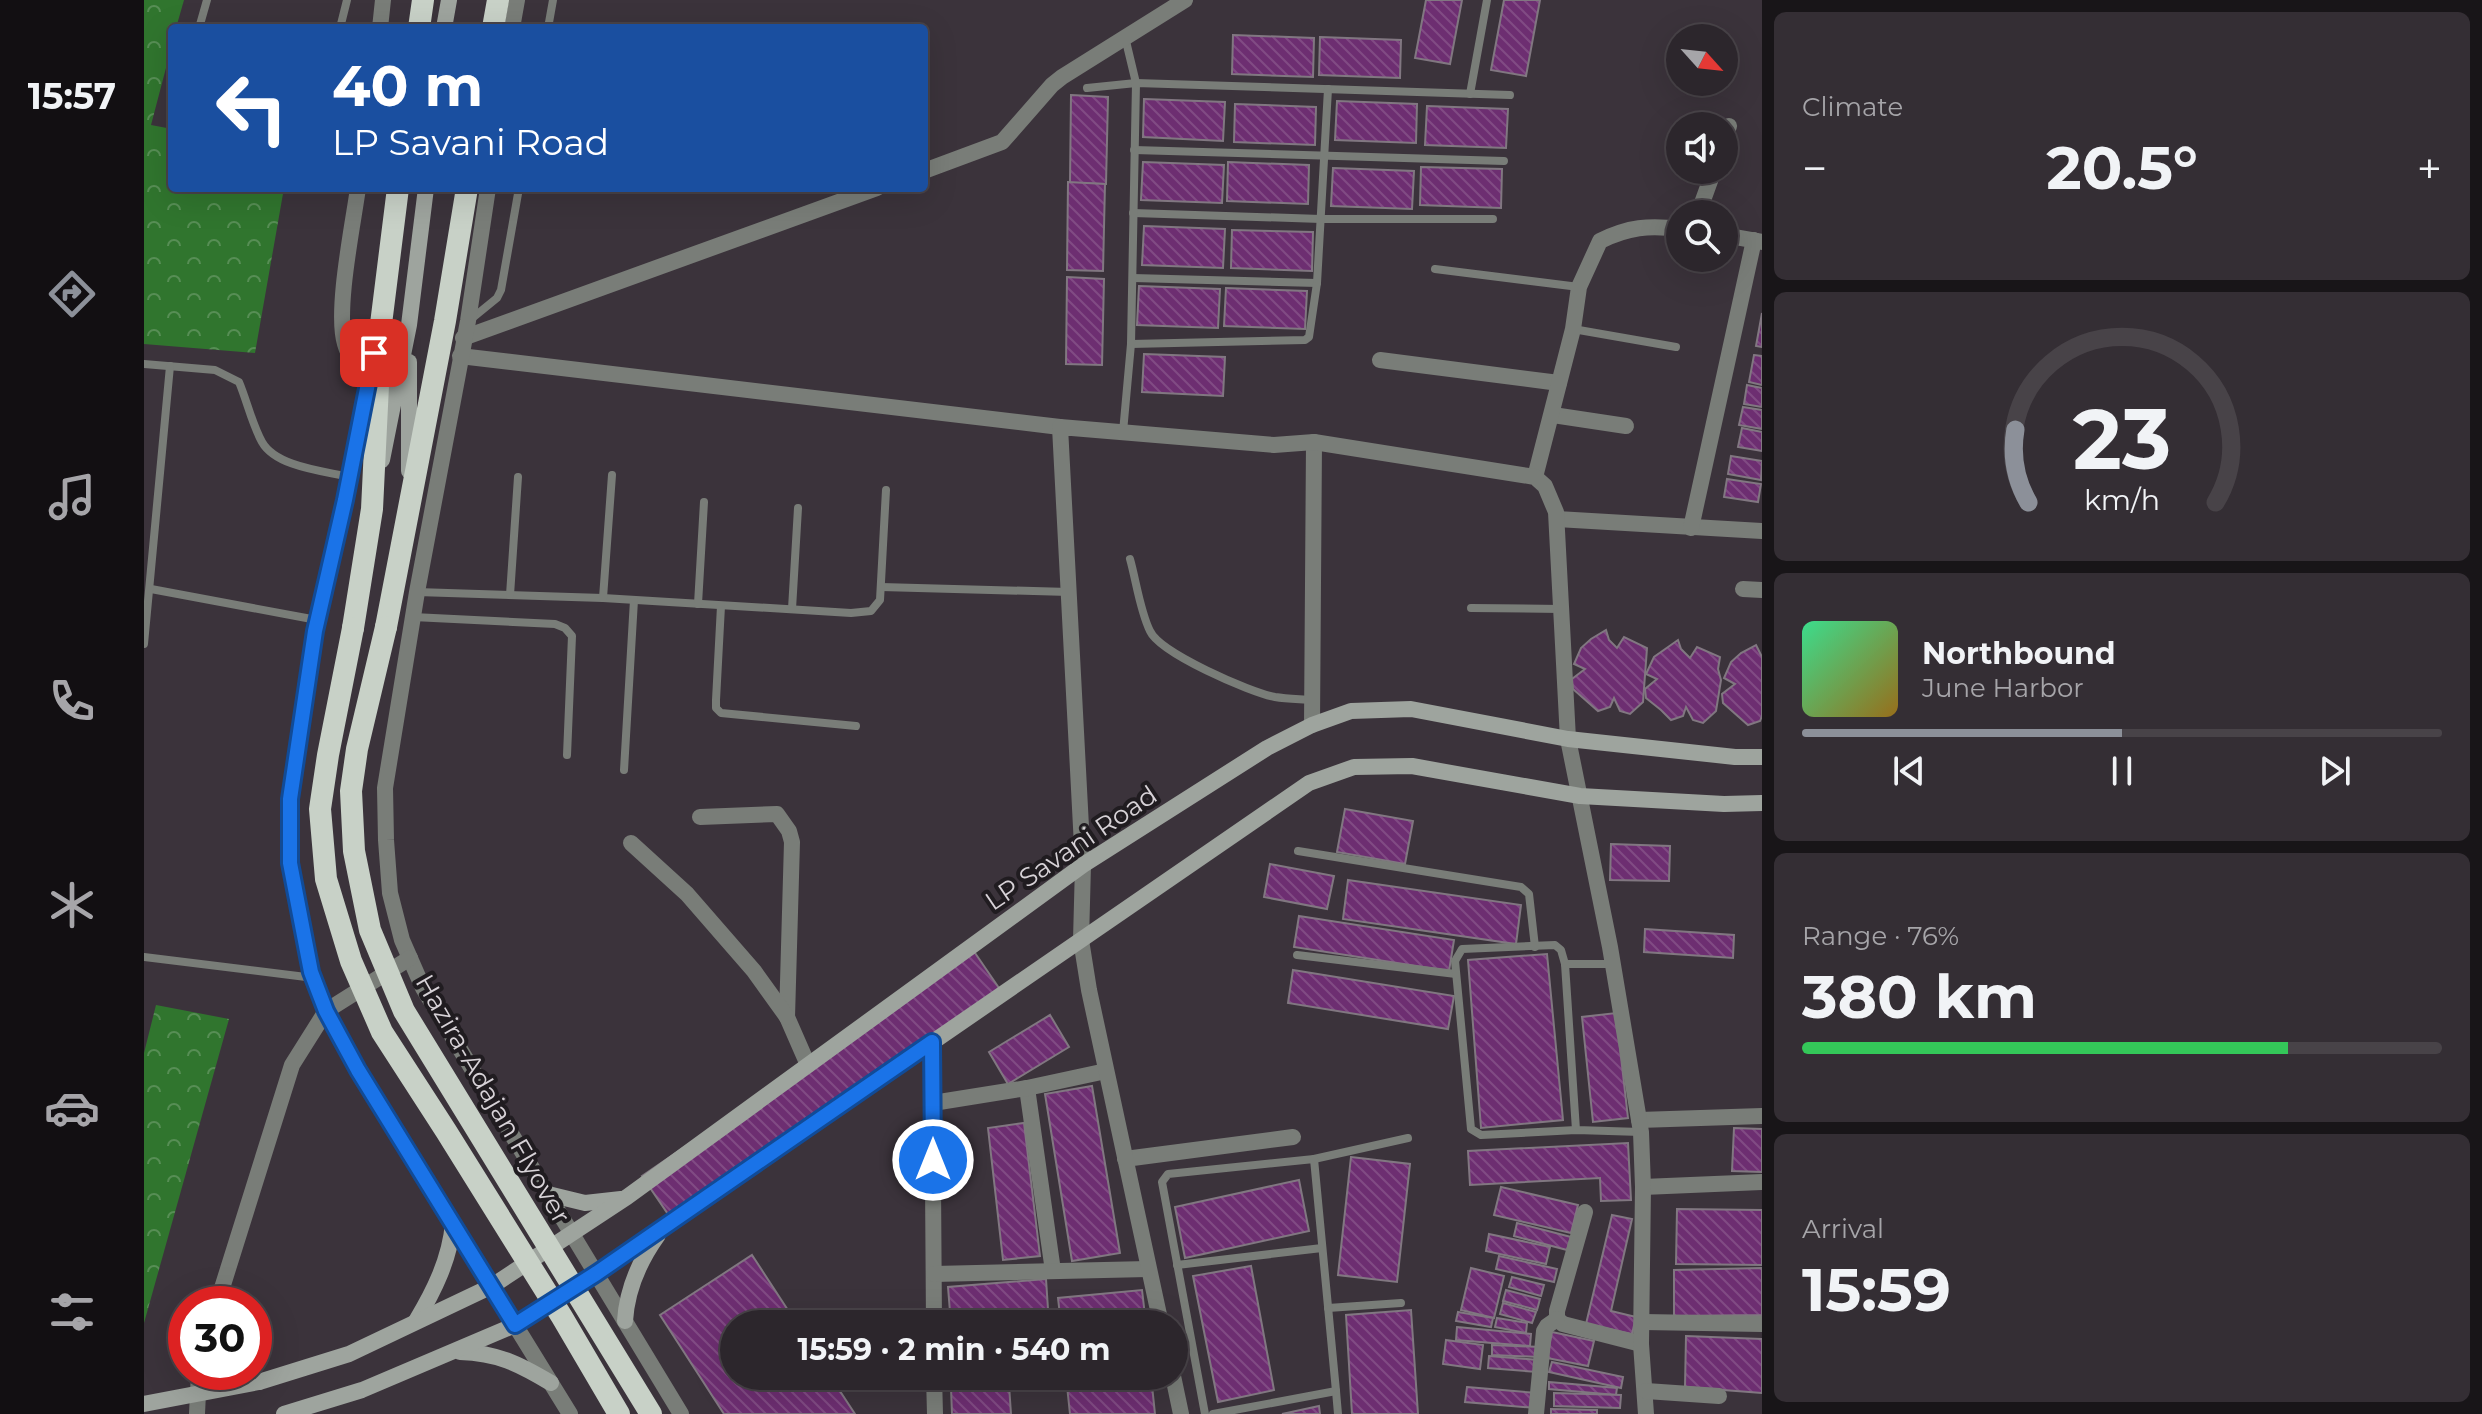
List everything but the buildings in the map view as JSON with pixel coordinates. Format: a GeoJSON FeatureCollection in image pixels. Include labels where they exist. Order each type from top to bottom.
{"type":"FeatureCollection","features":[{"type":"Feature","properties":{"kind":"highway"},"geometry":{"type":"LineString","coordinates":[[420,24],[423,0]]}},
{"type":"Feature","properties":{"kind":"highway"},"geometry":{"type":"LineString","coordinates":[[494,24],[498,0]]}},
{"type":"Feature","properties":{"kind":"highway","name":"Hazira-Adajan Flyover"},"geometry":{"type":"LineString","coordinates":[[398,192],[381,324],[372,509],[320,809],[326,879],[351,961],[382,1032],[619,1414]]}},
{"type":"Feature","properties":{"kind":"highway","name":"Hazira-Adajan Flyover"},"geometry":{"type":"LineString","coordinates":[[466,192],[445,321],[386,627],[357,749],[351,791],[354,851],[370,930],[404,1011],[651,1414]]}},
{"type":"Feature","properties":{"kind":"main road"},"geometry":{"type":"LineString","coordinates":[[445,24],[449,0]]}},
{"type":"Feature","properties":{"kind":"main road"},"geometry":{"type":"LineString","coordinates":[[372,509],[409,325],[426,192]]}},
{"type":"Feature","properties":{"kind":"main road"},"geometry":{"type":"LineString","coordinates":[[408,505],[409,325]]}},
{"type":"Feature","properties":{"kind":"main road","name":"LP Savani Road"},"geometry":{"type":"LineString","coordinates":[[144,1404],[259,1382],[349,1354],[492,1286],[627,1197],[1083,865],[1267,748],[1312,725],[1351,711],[1411,709],[1568,739],[1735,757],[1762,757]]}},
{"type":"Feature","properties":{"kind":"main road"},"geometry":{"type":"LineString","coordinates":[[284,1414],[362,1390],[515,1325],[597,1273],[1309,783],[1354,767],[1412,766],[1580,796],[1724,804],[1762,803]]}},
{"type":"Feature","properties":{"kind":"main road"},"geometry":{"type":"LineString","coordinates":[[548,1194],[585,1203],[613,1202],[627,1197]]}},
{"type":"Feature","properties":{"kind":"main road"},"geometry":{"type":"LineString","coordinates":[[415,1323],[440,1275],[453,1223]]}},
{"type":"Feature","properties":{"kind":"main road"},"geometry":{"type":"LineString","coordinates":[[625,1321],[634,1280],[648,1249],[664,1227]]}},
{"type":"Feature","properties":{"kind":"main road"},"geometry":{"type":"LineString","coordinates":[[452,1352],[500,1357],[551,1383]]}},
{"type":"Feature","properties":{"kind":"street"},"geometry":{"type":"LineString","coordinates":[[380,24],[383,0]]}},
{"type":"Feature","properties":{"kind":"street"},"geometry":{"type":"LineString","coordinates":[[513,24],[517,0]]}},
{"type":"Feature","properties":{"kind":"street"},"geometry":{"type":"LineString","coordinates":[[928,170],[1002,142],[1052,85],[1185,0]]}},
{"type":"Feature","properties":{"kind":"street"},"geometry":{"type":"LineString","coordinates":[[357,192],[342,322],[345,344],[367,382]]}},
{"type":"Feature","properties":{"kind":"street"},"geometry":{"type":"LineString","coordinates":[[487,192],[385,788],[390,893],[402,940],[430,1000],[681,1414]]}},
{"type":"Feature","properties":{"kind":"street"},"geometry":{"type":"LineString","coordinates":[[466,330],[865,192]]}},
{"type":"Feature","properties":{"kind":"street"},"geometry":{"type":"LineString","coordinates":[[1535,477],[1573,329],[1579,287],[1600,241],[1623,229],[1666,227]]}},
{"type":"Feature","properties":{"kind":"street"},"geometry":{"type":"LineString","coordinates":[[1691,528],[1758,241],[1738,237]]}},
{"type":"Feature","properties":{"kind":"street"},"geometry":{"type":"LineString","coordinates":[[381,324],[317,620],[290,812],[290,863],[314,978],[326,1011],[358,1070],[570,1414]]}},
{"type":"Feature","properties":{"kind":"street"},"geometry":{"type":"LineString","coordinates":[[460,356],[1060,427],[1274,445],[1314,442],[1535,477],[1545,486],[1556,512],[1568,739],[1613,964],[1640,1126],[1643,1187],[1641,1344],[1646,1414]]}},
{"type":"Feature","properties":{"kind":"street"},"geometry":{"type":"LineString","coordinates":[[1380,360],[1559,383]]}},
{"type":"Feature","properties":{"kind":"street"},"geometry":{"type":"LineString","coordinates":[[1553,415],[1626,426]]}},
{"type":"Feature","properties":{"kind":"street"},"geometry":{"type":"LineString","coordinates":[[1060,427],[1083,865],[1081,940],[1158,1310]]}},
{"type":"Feature","properties":{"kind":"street"},"geometry":{"type":"LineString","coordinates":[[1312,725],[1314,442]]}},
{"type":"Feature","properties":{"kind":"street"},"geometry":{"type":"LineString","coordinates":[[1557,519],[1762,531]]}},
{"type":"Feature","properties":{"kind":"street"},"geometry":{"type":"LineString","coordinates":[[1743,589],[1762,590]]}},
{"type":"Feature","properties":{"kind":"street"},"geometry":{"type":"LineString","coordinates":[[700,817],[777,814],[789,831],[792,842],[787,1017]]}},
{"type":"Feature","properties":{"kind":"street"},"geometry":{"type":"LineString","coordinates":[[631,843],[687,894],[754,971],[787,1017],[808,1065]]}},
{"type":"Feature","properties":{"kind":"street"},"geometry":{"type":"LineString","coordinates":[[223,1286],[292,1065],[326,1011],[410,958]]}},
{"type":"Feature","properties":{"kind":"street"},"geometry":{"type":"LineString","coordinates":[[932,1042],[934,1310]]}},
{"type":"Feature","properties":{"kind":"street"},"geometry":{"type":"LineString","coordinates":[[933,1103],[1106,1071]]}},
{"type":"Feature","properties":{"kind":"street"},"geometry":{"type":"LineString","coordinates":[[1027,1088],[1053,1271]]}},
{"type":"Feature","properties":{"kind":"street"},"geometry":{"type":"LineString","coordinates":[[1640,1126],[1762,1116]]}},
{"type":"Feature","properties":{"kind":"street"},"geometry":{"type":"LineString","coordinates":[[1125,1159],[1293,1137]]}},
{"type":"Feature","properties":{"kind":"street"},"geometry":{"type":"LineString","coordinates":[[1643,1187],[1762,1182]]}},
{"type":"Feature","properties":{"kind":"street"},"geometry":{"type":"LineString","coordinates":[[1557,1319],[1585,1212]]}},
{"type":"Feature","properties":{"kind":"street"},"geometry":{"type":"LineString","coordinates":[[934,1274],[1148,1269]]}},
{"type":"Feature","properties":{"kind":"street"},"geometry":{"type":"LineString","coordinates":[[1557,1319],[1563,1324],[1641,1344]]}},
{"type":"Feature","properties":{"kind":"street"},"geometry":{"type":"LineString","coordinates":[[1536,1414],[1544,1331],[1557,1319]]}},
{"type":"Feature","properties":{"kind":"street"},"geometry":{"type":"LineString","coordinates":[[1643,1322],[1762,1324]]}},
{"type":"Feature","properties":{"kind":"street"},"geometry":{"type":"LineString","coordinates":[[197,1414],[198,1390]]}},
{"type":"Feature","properties":{"kind":"street"},"geometry":{"type":"LineString","coordinates":[[934,1390],[935,1414]]}},
{"type":"Feature","properties":{"kind":"street"},"geometry":{"type":"LineString","coordinates":[[1176,1390],[1181,1414]]}},
{"type":"Feature","properties":{"kind":"street"},"geometry":{"type":"LineString","coordinates":[[1646,1391],[1719,1396]]}},
{"type":"Feature","properties":{"kind":"lane"},"geometry":{"type":"LineString","coordinates":[[200,24],[207,0]]}},
{"type":"Feature","properties":{"kind":"lane"},"geometry":{"type":"LineString","coordinates":[[341,24],[347,0]]}},
{"type":"Feature","properties":{"kind":"lane"},"geometry":{"type":"LineString","coordinates":[[549,24],[553,0]]}},
{"type":"Feature","properties":{"kind":"lane"},"geometry":{"type":"LineString","coordinates":[[1470,94],[1487,0]]}},
{"type":"Feature","properties":{"kind":"lane"},"geometry":{"type":"LineString","coordinates":[[1123,433],[1131,344],[1136,83],[1125,37]]}},
{"type":"Feature","properties":{"kind":"lane"},"geometry":{"type":"LineString","coordinates":[[1087,88],[1136,83],[1510,95]]}},
{"type":"Feature","properties":{"kind":"lane"},"geometry":{"type":"LineString","coordinates":[[1131,344],[1305,340],[1311,332],[1317,283],[1328,89]]}},
{"type":"Feature","properties":{"kind":"lane"},"geometry":{"type":"LineString","coordinates":[[1134,150],[1504,161]]}},
{"type":"Feature","properties":{"kind":"lane"},"geometry":{"type":"LineString","coordinates":[[466,330],[501,290],[518,192]]}},
{"type":"Feature","properties":{"kind":"lane"},"geometry":{"type":"LineString","coordinates":[[1133,213],[1321,219],[1493,219]]}},
{"type":"Feature","properties":{"kind":"lane"},"geometry":{"type":"LineString","coordinates":[[1435,269],[1579,287]]}},
{"type":"Feature","properties":{"kind":"lane"},"geometry":{"type":"LineString","coordinates":[[1133,278],[1317,283]]}},
{"type":"Feature","properties":{"kind":"lane"},"geometry":{"type":"LineString","coordinates":[[1573,329],[1676,347]]}},
{"type":"Feature","properties":{"kind":"lane"},"geometry":{"type":"LineString","coordinates":[[144,364],[215,370],[239,382],[263,444],[274,456],[302,467],[349,477]]}},
{"type":"Feature","properties":{"kind":"lane"},"geometry":{"type":"LineString","coordinates":[[144,644],[170,366]]}},
{"type":"Feature","properties":{"kind":"lane"},"geometry":{"type":"LineString","coordinates":[[603,598],[612,475]]}},
{"type":"Feature","properties":{"kind":"lane"},"geometry":{"type":"LineString","coordinates":[[510,595],[518,477]]}},
{"type":"Feature","properties":{"kind":"lane"},"geometry":{"type":"LineString","coordinates":[[417,592],[603,598],[851,613],[871,611],[877,606],[881,587],[886,490]]}},
{"type":"Feature","properties":{"kind":"lane"},"geometry":{"type":"LineString","coordinates":[[698,604],[704,502]]}},
{"type":"Feature","properties":{"kind":"lane"},"geometry":{"type":"LineString","coordinates":[[792,609],[798,508]]}},
{"type":"Feature","properties":{"kind":"lane"},"geometry":{"type":"LineString","coordinates":[[1130,559],[1149,630],[1163,646],[1254,691],[1273,697],[1312,700]]}},
{"type":"Feature","properties":{"kind":"lane"},"geometry":{"type":"LineString","coordinates":[[881,587],[1069,592]]}},
{"type":"Feature","properties":{"kind":"lane"},"geometry":{"type":"LineString","coordinates":[[151,589],[317,620]]}},
{"type":"Feature","properties":{"kind":"lane"},"geometry":{"type":"LineString","coordinates":[[624,770],[634,600]]}},
{"type":"Feature","properties":{"kind":"lane"},"geometry":{"type":"LineString","coordinates":[[721,606],[716,700],[716,708],[721,713],[856,726]]}},
{"type":"Feature","properties":{"kind":"lane"},"geometry":{"type":"LineString","coordinates":[[1471,608],[1562,609]]}},
{"type":"Feature","properties":{"kind":"lane"},"geometry":{"type":"LineString","coordinates":[[412,617],[555,624],[565,628],[572,636],[567,755]]}},
{"type":"Feature","properties":{"kind":"lane"},"geometry":{"type":"LineString","coordinates":[[1298,851],[1521,887],[1529,894],[1535,947]]}},
{"type":"Feature","properties":{"kind":"lane"},"geometry":{"type":"LineString","coordinates":[[1576,1130],[1565,964],[1558,946],[1462,949],[1455,961],[1471,1129],[1481,1135],[1576,1130],[1640,1126]]}},
{"type":"Feature","properties":{"kind":"lane"},"geometry":{"type":"LineString","coordinates":[[1297,955],[1456,974]]}},
{"type":"Feature","properties":{"kind":"lane"},"geometry":{"type":"LineString","coordinates":[[144,957],[314,978]]}},
{"type":"Feature","properties":{"kind":"lane"},"geometry":{"type":"LineString","coordinates":[[1565,964],[1613,964]]}},
{"type":"Feature","properties":{"kind":"lane"},"geometry":{"type":"LineString","coordinates":[[1205,1414],[1162,1182],[1168,1174],[1314,1159],[1408,1138]]}},
{"type":"Feature","properties":{"kind":"lane"},"geometry":{"type":"LineString","coordinates":[[1314,1159],[1338,1414]]}},
{"type":"Feature","properties":{"kind":"lane"},"geometry":{"type":"LineString","coordinates":[[1177,1265],[1322,1248]]}},
{"type":"Feature","properties":{"kind":"lane"},"geometry":{"type":"LineString","coordinates":[[1328,1308],[1401,1303]]}},
{"type":"Feature","properties":{"kind":"lane"},"geometry":{"type":"LineString","coordinates":[[1213,1414],[1336,1391]]}},
{"type":"Feature","properties":{"kind":"green space"},"geometry":{"type":"Polygon","coordinates":[[[144,0],[184,0],[177,24],[168,24],[168,60],[151,125],[168,128],[168,192],[283,192],[255,353],[144,344],[144,0]]]}},
{"type":"Feature","properties":{"kind":"green space"},"geometry":{"type":"Polygon","coordinates":[[[156,1005],[229,1019],[144,1323],[144,1053],[156,1005]]]}},
{"type":"Feature","properties":{"kind":"route"},"geometry":{"type":"LineString","coordinates":[[374,353],[315,631],[290,799],[290,863],[311,972],[326,1011],[358,1070],[515,1325],[597,1273],[932,1042],[933,1160]]}}]}
